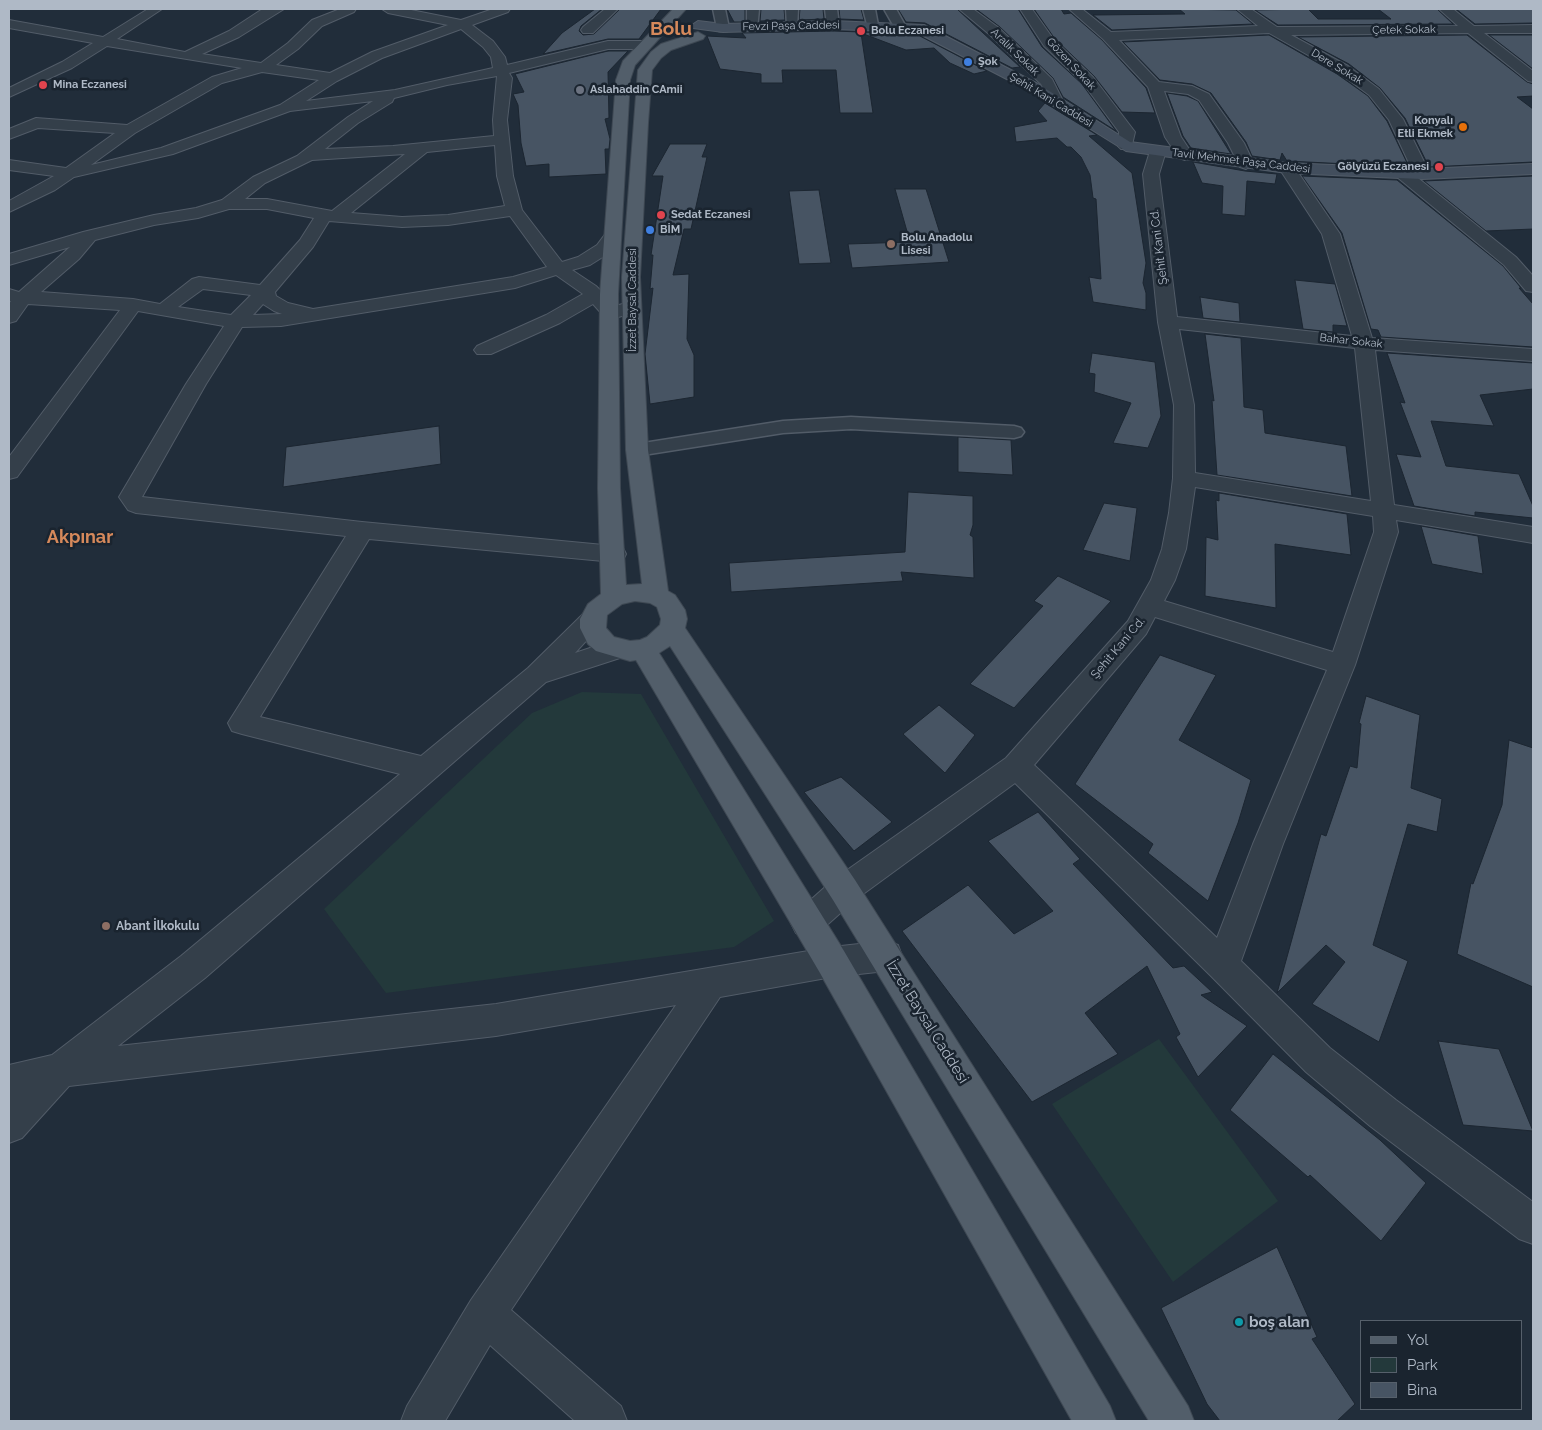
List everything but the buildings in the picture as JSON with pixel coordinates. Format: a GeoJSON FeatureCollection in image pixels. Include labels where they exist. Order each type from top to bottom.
{"type":"FeatureCollection","features":[{"type":"Feature","properties":{"kind":"main road","name":"İzzet Baysal Caddesi"},"geometry":{"type":"LineString","coordinates":[[656,596],[637,450],[632,307],[621,277],[612,238],[623,80],[628,64],[680,9]]}},
{"type":"Feature","properties":{"kind":"main road"},"geometry":{"type":"LineString","coordinates":[[661,28],[661,34],[671,38],[686,38],[698,30],[692,9]]}},
{"type":"Feature","properties":{"kind":"main road","name":"Fevzi Paşa Caddesi"},"geometry":{"type":"LineString","coordinates":[[698,30],[753,26],[872,25],[900,27],[919,23]]}},
{"type":"Feature","properties":{"kind":"main road","name":"Şehit Kani Caddesi"},"geometry":{"type":"LineString","coordinates":[[919,23],[1056,101],[1126,146],[1158,151]]}},
{"type":"Feature","properties":{"kind":"main road","name":"İzzet Baysal Caddesi"},"geometry":{"type":"LineString","coordinates":[[614,597],[614,554],[609,488],[602,303],[621,277],[645,70],[656,55],[666,47],[698,30]]}},
{"type":"Feature","properties":{"kind":"main road","name":"Tavil Mehmet Paşa Caddesi"},"geometry":{"type":"LineString","coordinates":[[1158,151],[1287,168],[1403,174],[1533,169]]}},
{"type":"Feature","properties":{"kind":"main road"},"geometry":{"type":"LineString","coordinates":[[635,592],[656,596],[666,601],[672,610],[674,619],[672,628],[656,644],[630,649],[606,644],[597,637],[593,628],[593,619],[604,602],[614,597],[635,592]]}},
{"type":"Feature","properties":{"kind":"main road","name":"İzzet Baysal Caddesi"},"geometry":{"type":"LineString","coordinates":[[672,628],[886,956],[1173,1421]]}},
{"type":"Feature","properties":{"kind":"main road"},"geometry":{"type":"LineString","coordinates":[[630,649],[832,962],[1095,1421]]}},
{"type":"Feature","properties":{"kind":"street"},"geometry":{"type":"LineString","coordinates":[[9,93],[67,65],[107,42],[156,9]]}},
{"type":"Feature","properties":{"kind":"street"},"geometry":{"type":"LineString","coordinates":[[187,56],[278,9]]}},
{"type":"Feature","properties":{"kind":"street"},"geometry":{"type":"LineString","coordinates":[[9,207],[49,186],[130,130],[217,80],[266,66],[294,46],[317,23],[350,9]]}},
{"type":"Feature","properties":{"kind":"street"},"geometry":{"type":"LineString","coordinates":[[388,9],[462,24],[488,44],[498,57],[501,71],[505,78],[500,120],[505,176],[514,210],[557,268],[615,312],[632,307]]}},
{"type":"Feature","properties":{"kind":"street"},"geometry":{"type":"LineString","coordinates":[[9,165],[66,173],[95,169],[167,151],[284,108],[332,78],[378,55],[504,9]]}},
{"type":"Feature","properties":{"kind":"street"},"geometry":{"type":"LineString","coordinates":[[573,33],[588,30],[612,9]]}},
{"type":"Feature","properties":{"kind":"street"},"geometry":{"type":"LineString","coordinates":[[719,9],[723,28]]}},
{"type":"Feature","properties":{"kind":"street"},"geometry":{"type":"LineString","coordinates":[[753,9],[753,26]]}},
{"type":"Feature","properties":{"kind":"street"},"geometry":{"type":"LineString","coordinates":[[792,9],[793,26]]}},
{"type":"Feature","properties":{"kind":"street"},"geometry":{"type":"LineString","coordinates":[[831,9],[833,25]]}},
{"type":"Feature","properties":{"kind":"street"},"geometry":{"type":"LineString","coordinates":[[869,9],[872,25]]}},
{"type":"Feature","properties":{"kind":"street"},"geometry":{"type":"LineString","coordinates":[[890,9],[900,27]]}},
{"type":"Feature","properties":{"kind":"street","name":"Aralık Sokak"},"geometry":{"type":"LineString","coordinates":[[965,9],[994,31],[1047,82],[1056,101]]}},
{"type":"Feature","properties":{"kind":"street","name":"Gözen Sokak"},"geometry":{"type":"LineString","coordinates":[[1026,9],[1049,43],[1088,80],[1127,132],[1126,146]]}},
{"type":"Feature","properties":{"kind":"street"},"geometry":{"type":"LineString","coordinates":[[1075,9],[1108,36],[1155,86],[1166,112],[1173,137],[1185,155]]}},
{"type":"Feature","properties":{"kind":"street","name":"Dere Sokak"},"geometry":{"type":"LineString","coordinates":[[1243,9],[1273,30],[1343,69],[1374,92],[1396,118],[1422,174]]}},
{"type":"Feature","properties":{"kind":"street"},"geometry":{"type":"LineString","coordinates":[[1445,9],[1533,78]]}},
{"type":"Feature","properties":{"kind":"street"},"geometry":{"type":"LineString","coordinates":[[11,17],[107,42],[332,78]]}},
{"type":"Feature","properties":{"kind":"street","name":"Çetek Sokak"},"geometry":{"type":"LineString","coordinates":[[1108,36],[1273,30],[1533,29]]}},
{"type":"Feature","properties":{"kind":"street"},"geometry":{"type":"LineString","coordinates":[[588,30],[608,45]]}},
{"type":"Feature","properties":{"kind":"street"},"geometry":{"type":"LineString","coordinates":[[284,108],[395,94],[446,81],[501,71],[541,54],[608,45],[646,45]]}},
{"type":"Feature","properties":{"kind":"street"},"geometry":{"type":"LineString","coordinates":[[1155,86],[1192,90],[1204,97],[1236,144],[1246,164]]}},
{"type":"Feature","properties":{"kind":"street"},"geometry":{"type":"LineString","coordinates":[[228,204],[259,180],[308,155],[353,120],[395,94]]}},
{"type":"Feature","properties":{"kind":"street"},"geometry":{"type":"LineString","coordinates":[[9,134],[36,123],[130,130]]}},
{"type":"Feature","properties":{"kind":"street"},"geometry":{"type":"LineString","coordinates":[[308,155],[423,148],[502,140]]}},
{"type":"Feature","properties":{"kind":"street"},"geometry":{"type":"LineString","coordinates":[[423,148],[330,216],[265,292],[236,322],[196,384],[130,497],[136,505],[362,530],[614,554]]}},
{"type":"Feature","properties":{"kind":"street","name":"Şehit Kani Cd."},"geometry":{"type":"LineString","coordinates":[[807,923],[844,890],[1016,766],[1137,627],[1151,606],[1163,580],[1174,549],[1181,513],[1184,478],[1184,405],[1168,322],[1150,174],[1158,151]]}},
{"type":"Feature","properties":{"kind":"street"},"geometry":{"type":"LineString","coordinates":[[1224,965],[1268,844],[1342,665],[1386,532],[1364,343],[1331,234],[1287,168]]}},
{"type":"Feature","properties":{"kind":"street"},"geometry":{"type":"LineString","coordinates":[[1403,174],[1510,261],[1533,288]]}},
{"type":"Feature","properties":{"kind":"street"},"geometry":{"type":"LineString","coordinates":[[9,260],[89,236],[154,220],[198,213],[228,204],[267,204],[330,216],[402,222],[430,221],[514,210]]}},
{"type":"Feature","properties":{"kind":"street"},"geometry":{"type":"LineString","coordinates":[[9,317],[16,297],[73,255],[89,236]]}},
{"type":"Feature","properties":{"kind":"street"},"geometry":{"type":"LineString","coordinates":[[16,297],[133,305],[236,322],[281,320],[515,282],[589,258],[603,249],[612,238]]}},
{"type":"Feature","properties":{"kind":"street"},"geometry":{"type":"LineString","coordinates":[[1510,261],[1533,260]]}},
{"type":"Feature","properties":{"kind":"street"},"geometry":{"type":"LineString","coordinates":[[557,268],[582,276],[621,277]]}},
{"type":"Feature","properties":{"kind":"street"},"geometry":{"type":"LineString","coordinates":[[163,311],[177,298],[199,283],[265,292]]}},
{"type":"Feature","properties":{"kind":"street"},"geometry":{"type":"LineString","coordinates":[[265,292],[268,299],[291,312],[314,315]]}},
{"type":"Feature","properties":{"kind":"street"},"geometry":{"type":"LineString","coordinates":[[484,350],[553,319],[602,303]]}},
{"type":"Feature","properties":{"kind":"street"},"geometry":{"type":"LineString","coordinates":[[9,472],[133,305]]}},
{"type":"Feature","properties":{"kind":"street","name":"Bahar Sokak"},"geometry":{"type":"LineString","coordinates":[[1168,322],[1364,343],[1533,355]]}},
{"type":"Feature","properties":{"kind":"street"},"geometry":{"type":"LineString","coordinates":[[637,450],[783,427],[850,423],[1014,432]]}},
{"type":"Feature","properties":{"kind":"street"},"geometry":{"type":"LineString","coordinates":[[1184,478],[1533,535]]}},
{"type":"Feature","properties":{"kind":"street"},"geometry":{"type":"LineString","coordinates":[[362,530],[242,723],[426,769]]}},
{"type":"Feature","properties":{"kind":"street"},"geometry":{"type":"LineString","coordinates":[[1151,606],[1342,665]]}},
{"type":"Feature","properties":{"kind":"street"},"geometry":{"type":"LineString","coordinates":[[9,1125],[60,1070],[193,967],[537,675],[593,619]]}},
{"type":"Feature","properties":{"kind":"street"},"geometry":{"type":"LineString","coordinates":[[537,675],[630,649]]}},
{"type":"Feature","properties":{"kind":"street"},"geometry":{"type":"LineString","coordinates":[[1016,766],[1224,965],[1318,1060],[1383,1113],[1533,1225]]}},
{"type":"Feature","properties":{"kind":"street"},"geometry":{"type":"LineString","coordinates":[[9,1082],[60,1070],[496,1020],[832,962],[886,956]]}},
{"type":"Feature","properties":{"kind":"street"},"geometry":{"type":"LineString","coordinates":[[422,1421],[485,1314],[710,983]]}},
{"type":"Feature","properties":{"kind":"street"},"geometry":{"type":"LineString","coordinates":[[485,1314],[606,1421]]}},
{"type":"Feature","properties":{"kind":"green space"},"geometry":{"type":"Polygon","coordinates":[[[582,692],[641,694],[774,921],[734,947],[386,993],[324,909],[532,713],[582,692]]]}},
{"type":"Feature","properties":{"kind":"green space"},"geometry":{"type":"Polygon","coordinates":[[[1159,1039],[1278,1201],[1173,1282],[1052,1104],[1159,1039]]]}},
{"type":"Feature","properties":{"kind":"place","name":"Bolu Eczanesi"},"geometry":{"type":"Point","coordinates":[861,31]}},
{"type":"Feature","properties":{"kind":"place","name":"Şok"},"geometry":{"type":"Point","coordinates":[968,62]}},
{"type":"Feature","properties":{"kind":"place","name":"Mina Eczanesi"},"geometry":{"type":"Point","coordinates":[43,85]}},
{"type":"Feature","properties":{"kind":"place","name":"Aslahaddin CAmii"},"geometry":{"type":"Point","coordinates":[580,90]}},
{"type":"Feature","properties":{"kind":"place","name":"Konyalı Etli Ekmek"},"geometry":{"type":"Point","coordinates":[1463,127]}},
{"type":"Feature","properties":{"kind":"place","name":"Gölyüzü Eczanesi"},"geometry":{"type":"Point","coordinates":[1439,167]}},
{"type":"Feature","properties":{"kind":"place","name":"Sedat Eczanesi"},"geometry":{"type":"Point","coordinates":[661,215]}},
{"type":"Feature","properties":{"kind":"place","name":"BİM"},"geometry":{"type":"Point","coordinates":[650,230]}},
{"type":"Feature","properties":{"kind":"place","name":"Bolu Anadolu Lisesi"},"geometry":{"type":"Point","coordinates":[891,244]}},
{"type":"Feature","properties":{"kind":"place","name":"Abant İlkokulu"},"geometry":{"type":"Point","coordinates":[106,926]}},
{"type":"Feature","properties":{"kind":"place","name":"boş alan"},"geometry":{"type":"Point","coordinates":[1239,1322]}},
{"type":"Feature","properties":{"kind":"district","name":"Bolu"},"geometry":{"type":"Point","coordinates":[671,29]}},
{"type":"Feature","properties":{"kind":"district","name":"Akpınar"},"geometry":{"type":"Point","coordinates":[80,538]}}]}
